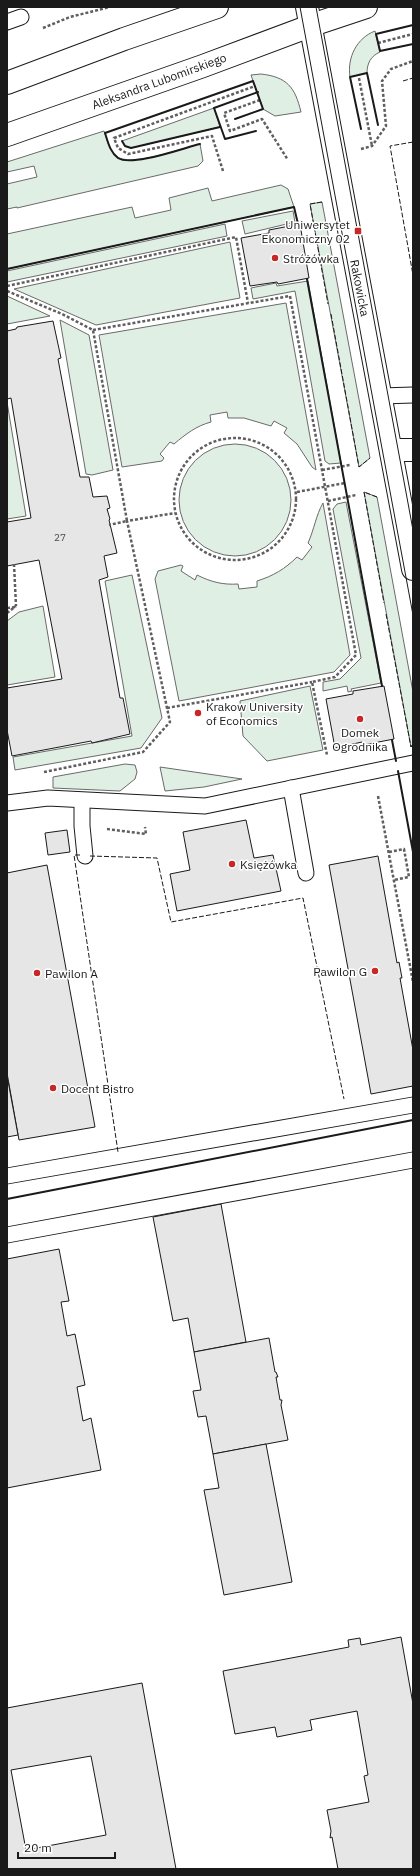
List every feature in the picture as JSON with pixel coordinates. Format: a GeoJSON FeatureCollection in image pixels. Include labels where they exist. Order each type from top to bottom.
{"type":"FeatureCollection","features":[{"type":"Feature","properties":{"kind":"main road"},"geometry":{"type":"LineString","coordinates":[[7,83],[124,39],[217,7]]}},
{"type":"Feature","properties":{"kind":"main road","name":"Aleksandra Lubomirskiego"},"geometry":{"type":"LineString","coordinates":[[7,135],[203,66],[309,16],[366,7]]}},
{"type":"Feature","properties":{"kind":"main road","name":"Rakowicka"},"geometry":{"type":"LineString","coordinates":[[309,16],[413,569]]}},
{"type":"Feature","properties":{"kind":"main road"},"geometry":{"type":"LineString","coordinates":[[391,450],[413,450]]}},
{"type":"Feature","properties":{"kind":"lane"},"geometry":{"type":"LineString","coordinates":[[381,396],[413,395]]}},
{"type":"Feature","properties":{"kind":"lane"},"geometry":{"type":"LineString","coordinates":[[7,803],[48,798],[82,801],[205,806],[413,763]]}},
{"type":"Feature","properties":{"kind":"lane"},"geometry":{"type":"LineString","coordinates":[[291,788],[306,873]]}},
{"type":"Feature","properties":{"kind":"lane"},"geometry":{"type":"LineString","coordinates":[[82,801],[82,826],[85,856]]}},
{"type":"Feature","properties":{"kind":"lane"},"geometry":{"type":"LineString","coordinates":[[7,1176],[413,1105]]}},
{"type":"Feature","properties":{"kind":"lane"},"geometry":{"type":"LineString","coordinates":[[7,1235],[413,1160]]}},
{"type":"Feature","properties":{"kind":"path"},"geometry":{"type":"LineString","coordinates":[[42,28],[70,17],[110,7]]}},
{"type":"Feature","properties":{"kind":"path"},"geometry":{"type":"LineString","coordinates":[[378,43],[413,34]]}},
{"type":"Feature","properties":{"kind":"path"},"geometry":{"type":"LineString","coordinates":[[355,151],[372,146],[386,126],[382,81],[391,69],[413,61]]}},
{"type":"Feature","properties":{"kind":"path"},"geometry":{"type":"LineString","coordinates":[[359,78],[372,146]]}},
{"type":"Feature","properties":{"kind":"path"},"geometry":{"type":"LineString","coordinates":[[223,171],[212,136],[128,154],[118,148],[114,138],[255,86]]}},
{"type":"Feature","properties":{"kind":"path"},"geometry":{"type":"LineString","coordinates":[[260,100],[224,113],[230,131],[262,119],[288,160]]}},
{"type":"Feature","properties":{"kind":"path"},"geometry":{"type":"LineString","coordinates":[[7,286],[236,237],[248,303]]}},
{"type":"Feature","properties":{"kind":"path"},"geometry":{"type":"LineString","coordinates":[[7,291],[62,314],[93,330],[290,296],[356,655],[335,677],[167,708]]}},
{"type":"Feature","properties":{"kind":"path"},"geometry":{"type":"LineString","coordinates":[[38,773],[143,752],[170,722],[127,521],[93,330]]}},
{"type":"Feature","properties":{"kind":"path"},"geometry":{"type":"LineString","coordinates":[[242,438],[265,445],[283,461],[290,471],[297,492],[294,516],[290,527],[284,536],[267,552],[246,560],[224,560],[202,551],[186,536],[175,513],[174,492],[182,469],[197,451],[207,444],[218,440],[242,438]]}},
{"type":"Feature","properties":{"kind":"path"},"geometry":{"type":"LineString","coordinates":[[322,470],[350,465]]}},
{"type":"Feature","properties":{"kind":"path"},"geometry":{"type":"LineString","coordinates":[[297,492],[345,483]]}},
{"type":"Feature","properties":{"kind":"path"},"geometry":{"type":"LineString","coordinates":[[328,501],[356,496]]}},
{"type":"Feature","properties":{"kind":"path"},"geometry":{"type":"LineString","coordinates":[[110,525],[175,513]]}},
{"type":"Feature","properties":{"kind":"path"},"geometry":{"type":"LineString","coordinates":[[14,564],[16,606]]}},
{"type":"Feature","properties":{"kind":"path"},"geometry":{"type":"LineString","coordinates":[[7,608],[16,606]]}},
{"type":"Feature","properties":{"kind":"path"},"geometry":{"type":"LineString","coordinates":[[7,613],[16,606]]}},
{"type":"Feature","properties":{"kind":"path"},"geometry":{"type":"LineString","coordinates":[[312,682],[332,780]]}},
{"type":"Feature","properties":{"kind":"path"},"geometry":{"type":"LineString","coordinates":[[374,772],[413,982]]}},
{"type":"Feature","properties":{"kind":"path"},"geometry":{"type":"LineString","coordinates":[[389,852],[404,849],[409,877],[394,880]]}},
{"type":"Feature","properties":{"kind":"green space"},"geometry":{"type":"Polygon","coordinates":[[[375,31],[380,52],[370,60],[367,73],[350,77],[350,62],[358,43],[363,38],[375,31]]]}},
{"type":"Feature","properties":{"kind":"green space"},"geometry":{"type":"Polygon","coordinates":[[[251,75],[270,75],[284,81],[293,90],[301,112],[275,116],[263,109],[251,75]]]}},
{"type":"Feature","properties":{"kind":"green space"},"geometry":{"type":"Polygon","coordinates":[[[214,108],[220,127],[131,148],[125,146],[122,141],[214,108]]]}},
{"type":"Feature","properties":{"kind":"green space"},"geometry":{"type":"Polygon","coordinates":[[[104,131],[112,151],[116,156],[123,159],[144,159],[200,144],[203,161],[198,166],[17,208],[7,209],[7,184],[37,177],[34,166],[7,172],[7,162],[104,131]]]}},
{"type":"Feature","properties":{"kind":"green space"},"geometry":{"type":"Polygon","coordinates":[[[281,185],[288,189],[294,207],[7,269],[7,234],[132,207],[135,218],[171,210],[169,198],[208,188],[212,201],[281,185]]]}},
{"type":"Feature","properties":{"kind":"green space"},"geometry":{"type":"Polygon","coordinates":[[[322,202],[370,458],[359,467],[310,204],[322,202]]]}},
{"type":"Feature","properties":{"kind":"green space"},"geometry":{"type":"Polygon","coordinates":[[[293,211],[295,222],[245,234],[242,221],[293,211]]]}},
{"type":"Feature","properties":{"kind":"green space"},"geometry":{"type":"Polygon","coordinates":[[[225,224],[227,236],[7,282],[7,271],[225,224]]]}},
{"type":"Feature","properties":{"kind":"green space"},"geometry":{"type":"Polygon","coordinates":[[[230,242],[240,298],[96,325],[14,289],[230,242]]]}},
{"type":"Feature","properties":{"kind":"green space"},"geometry":{"type":"Polygon","coordinates":[[[308,281],[341,463],[329,464],[325,461],[295,291],[253,299],[251,288],[276,283],[277,286],[308,281]]]}},
{"type":"Feature","properties":{"kind":"green space"},"geometry":{"type":"Polygon","coordinates":[[[7,296],[50,316],[7,324],[7,296]]]}},
{"type":"Feature","properties":{"kind":"green space"},"geometry":{"type":"Polygon","coordinates":[[[286,303],[316,470],[312,467],[297,444],[284,433],[287,428],[274,421],[271,426],[244,418],[228,418],[227,412],[210,415],[211,422],[191,431],[174,444],[170,442],[160,454],[164,458],[162,461],[122,467],[99,335],[286,303]]]}},
{"type":"Feature","properties":{"kind":"green space"},"geometry":{"type":"Polygon","coordinates":[[[60,320],[89,335],[113,470],[92,475],[86,474],[60,320]]]}},
{"type":"Feature","properties":{"kind":"green space"},"geometry":{"type":"Polygon","coordinates":[[[7,402],[26,516],[7,519],[7,402]]]}},
{"type":"Feature","properties":{"kind":"green space"},"geometry":{"type":"Polygon","coordinates":[[[235,444],[256,448],[274,461],[287,479],[291,500],[287,521],[274,539],[256,552],[235,556],[214,552],[196,539],[183,521],[179,500],[183,479],[196,461],[214,448],[235,444]]]}},
{"type":"Feature","properties":{"kind":"green space"},"geometry":{"type":"Polygon","coordinates":[[[364,492],[377,497],[413,692],[413,744],[411,747],[364,492]]]}},
{"type":"Feature","properties":{"kind":"green space"},"geometry":{"type":"Polygon","coordinates":[[[346,502],[381,683],[351,689],[352,691],[348,692],[347,686],[323,691],[323,682],[340,679],[361,658],[333,509],[337,504],[346,502]]]}},
{"type":"Feature","properties":{"kind":"green space"},"geometry":{"type":"Polygon","coordinates":[[[323,503],[350,655],[334,672],[179,701],[155,579],[158,571],[181,565],[183,566],[181,571],[195,580],[197,575],[207,580],[227,584],[238,584],[239,589],[257,587],[257,581],[278,572],[297,557],[302,560],[312,547],[308,543],[323,503]]]}},
{"type":"Feature","properties":{"kind":"green space"},"geometry":{"type":"Polygon","coordinates":[[[132,575],[162,718],[141,748],[15,770],[13,757],[132,736],[105,581],[132,575]]]}},
{"type":"Feature","properties":{"kind":"green space"},"geometry":{"type":"Polygon","coordinates":[[[43,606],[55,677],[7,685],[7,621],[19,612],[43,606]]]}},
{"type":"Feature","properties":{"kind":"green space"},"geometry":{"type":"Polygon","coordinates":[[[310,686],[323,750],[267,761],[243,736],[240,701],[310,686]]]}},
{"type":"Feature","properties":{"kind":"green space"},"geometry":{"type":"Polygon","coordinates":[[[125,764],[135,765],[137,772],[135,779],[120,791],[53,788],[53,777],[125,764]]]}},
{"type":"Feature","properties":{"kind":"green space"},"geometry":{"type":"Polygon","coordinates":[[[160,767],[242,779],[204,787],[165,791],[160,767]]]}},
{"type":"Feature","properties":{"kind":"building","name":"Stróżówka"},"geometry":{"type":"Polygon","coordinates":[[[300,224],[309,278],[278,284],[277,282],[250,286],[241,238],[269,233],[269,230],[300,224]]]}},
{"type":"Feature","properties":{"kind":"building"},"geometry":{"type":"Polygon","coordinates":[[[53,321],[61,358],[58,359],[80,477],[89,477],[93,497],[107,496],[110,508],[107,509],[117,553],[104,556],[108,577],[99,580],[120,698],[123,698],[130,734],[92,743],[91,741],[12,756],[7,730],[7,688],[62,679],[39,560],[7,566],[7,522],[31,518],[11,398],[7,399],[7,331],[16,329],[17,327],[53,321]]]}},
{"type":"Feature","properties":{"kind":"building","name":"Domek Ogrodnika"},"geometry":{"type":"Polygon","coordinates":[[[384,686],[394,739],[363,745],[362,742],[335,748],[326,699],[353,694],[353,691],[384,686]]]}},
{"type":"Feature","properties":{"kind":"building","name":"Księżówka"},"geometry":{"type":"Polygon","coordinates":[[[246,820],[254,858],[273,855],[281,891],[177,911],[170,874],[190,870],[183,832],[246,820]]]}},
{"type":"Feature","properties":{"kind":"building"},"geometry":{"type":"Polygon","coordinates":[[[67,830],[70,852],[48,855],[45,833],[67,830]]]}},
{"type":"Feature","properties":{"kind":"building","name":"Pawilon G"},"geometry":{"type":"Polygon","coordinates":[[[378,856],[397,963],[399,962],[402,978],[400,978],[413,1050],[413,1086],[371,1094],[329,865],[378,856]]]}},
{"type":"Feature","properties":{"kind":"building","name":"Pawilon A"},"geometry":{"type":"Polygon","coordinates":[[[47,865],[95,1127],[19,1140],[7,1073],[7,873],[47,865]]]}},
{"type":"Feature","properties":{"kind":"building"},"geometry":{"type":"Polygon","coordinates":[[[7,1081],[18,1135],[7,1137],[7,1081]]]}},
{"type":"Feature","properties":{"kind":"building"},"geometry":{"type":"Polygon","coordinates":[[[221,1204],[246,1342],[194,1352],[188,1318],[173,1321],[153,1217],[221,1204]]]}},
{"type":"Feature","properties":{"kind":"building"},"geometry":{"type":"Polygon","coordinates":[[[59,1249],[69,1301],[61,1302],[67,1336],[75,1334],[85,1385],[77,1387],[83,1421],[91,1418],[101,1470],[7,1488],[7,1259],[59,1249]]]}},
{"type":"Feature","properties":{"kind":"building"},"geometry":{"type":"Polygon","coordinates":[[[269,1338],[275,1372],[278,1377],[276,1377],[280,1400],[282,1400],[281,1405],[288,1440],[213,1454],[206,1416],[198,1417],[193,1391],[201,1390],[194,1352],[269,1338]]]}},
{"type":"Feature","properties":{"kind":"building"},"geometry":{"type":"Polygon","coordinates":[[[266,1444],[292,1582],[224,1595],[204,1490],[219,1488],[213,1454],[266,1444]]]}},
{"type":"Feature","properties":{"kind":"building"},"geometry":{"type":"Polygon","coordinates":[[[401,1637],[413,1704],[413,1869],[338,1869],[332,1837],[330,1838],[331,1831],[327,1810],[369,1802],[364,1776],[368,1775],[357,1711],[310,1720],[312,1730],[277,1737],[275,1727],[235,1734],[223,1671],[349,1647],[348,1640],[360,1638],[361,1645],[401,1637]]]}},
{"type":"Feature","properties":{"kind":"building"},"geometry":{"type":"Polygon","coordinates":[[[142,1683],[176,1869],[7,1869],[7,1708],[142,1683]],[[91,1756],[11,1770],[26,1850],[106,1835],[91,1756]]]}},
{"type":"Feature","properties":{"kind":"tram line"},"geometry":{"type":"LineString","coordinates":[[300,7],[413,615]]}},
{"type":"Feature","properties":{"kind":"tram line"},"geometry":{"type":"LineString","coordinates":[[316,7],[413,530]]}},
{"type":"Feature","properties":{"kind":"fence"},"geometry":{"type":"LineString","coordinates":[[403,81],[413,78]]}},
{"type":"Feature","properties":{"kind":"fence"},"geometry":{"type":"LineString","coordinates":[[413,142],[390,146],[413,275]]}},
{"type":"Feature","properties":{"kind":"fence"},"geometry":{"type":"LineString","coordinates":[[322,202],[310,204],[328,304]]}},
{"type":"Feature","properties":{"kind":"fence"},"geometry":{"type":"LineString","coordinates":[[331,314],[359,467],[370,458]]}},
{"type":"Feature","properties":{"kind":"fence"},"geometry":{"type":"LineString","coordinates":[[377,497],[364,492],[384,603]]}},
{"type":"Feature","properties":{"kind":"fence"},"geometry":{"type":"LineString","coordinates":[[386,614],[411,747],[413,744]]}},
{"type":"Feature","properties":{"kind":"fence"},"geometry":{"type":"LineString","coordinates":[[80,855],[74,855],[118,1152]]}},
{"type":"Feature","properties":{"kind":"fence"},"geometry":{"type":"LineString","coordinates":[[90,856],[157,858],[171,922],[303,898],[344,1099]]}},
{"type":"Feature","properties":{"kind":"wall"},"geometry":{"type":"LineString","coordinates":[[413,25],[376,34],[380,51],[413,44]]}},
{"type":"Feature","properties":{"kind":"wall"},"geometry":{"type":"LineString","coordinates":[[361,129],[350,77],[367,73],[378,125]]}},
{"type":"Feature","properties":{"kind":"wall"},"geometry":{"type":"LineString","coordinates":[[200,144],[146,159],[125,160],[118,158],[113,153],[105,133],[253,81],[263,109],[235,119]]}},
{"type":"Feature","properties":{"kind":"wall"},"geometry":{"type":"LineString","coordinates":[[256,131],[225,139],[214,108],[258,92]]}},
{"type":"Feature","properties":{"kind":"wall"},"geometry":{"type":"LineString","coordinates":[[122,141],[125,146],[131,148],[220,127]]}},
{"type":"Feature","properties":{"kind":"wall"},"geometry":{"type":"LineString","coordinates":[[7,269],[294,207],[298,224]]}},
{"type":"Feature","properties":{"kind":"wall"},"geometry":{"type":"LineString","coordinates":[[307,279],[382,686]]}},
{"type":"Feature","properties":{"kind":"wall"},"geometry":{"type":"LineString","coordinates":[[392,740],[396,761]]}},
{"type":"Feature","properties":{"kind":"wall"},"geometry":{"type":"LineString","coordinates":[[398,771],[413,852]]}},
{"type":"Feature","properties":{"kind":"wall"},"geometry":{"type":"LineString","coordinates":[[7,1199],[413,1120]]}},
{"type":"Feature","properties":{"kind":"place","name":"Uniwersytet Ekonomiczny 02"},"geometry":{"type":"Point","coordinates":[358,231]}},
{"type":"Feature","properties":{"kind":"place","name":"Stróżówka"},"geometry":{"type":"Point","coordinates":[275,258]}},
{"type":"Feature","properties":{"kind":"place","name":"Krakow University of Economics"},"geometry":{"type":"Point","coordinates":[198,713]}},
{"type":"Feature","properties":{"kind":"place","name":"Domek Ogrodnika"},"geometry":{"type":"Point","coordinates":[360,719]}},
{"type":"Feature","properties":{"kind":"place","name":"Księżówka"},"geometry":{"type":"Point","coordinates":[232,864]}},
{"type":"Feature","properties":{"kind":"place","name":"Pawilon G"},"geometry":{"type":"Point","coordinates":[375,971]}},
{"type":"Feature","properties":{"kind":"place","name":"Pawilon A"},"geometry":{"type":"Point","coordinates":[37,973]}},
{"type":"Feature","properties":{"kind":"place","name":"Docent Bistro"},"geometry":{"type":"Point","coordinates":[53,1088]}}]}
